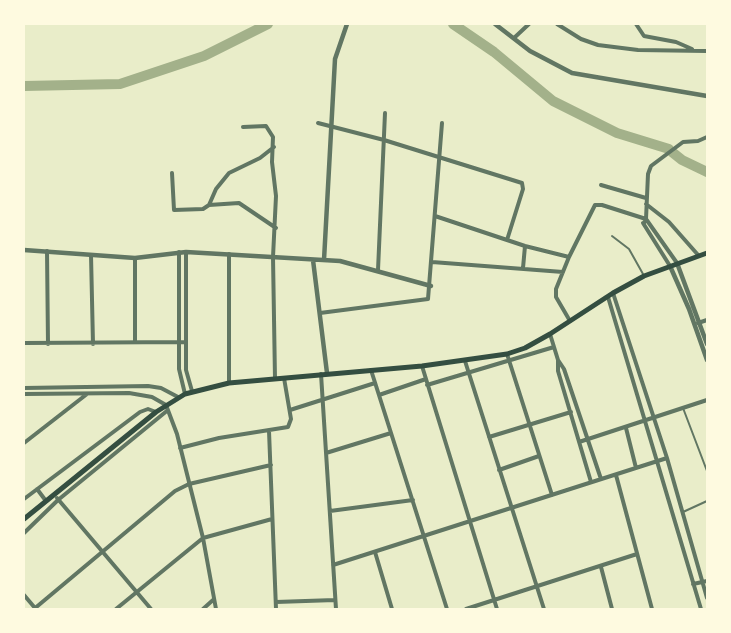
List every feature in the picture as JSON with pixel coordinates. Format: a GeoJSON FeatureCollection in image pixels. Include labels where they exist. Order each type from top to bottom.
{"type":"FeatureCollection","features":[{"type":"Feature","properties":{"kind":"main road"},"geometry":{"type":"LineString","coordinates":[[24,519],[156,412],[167,407],[178,397],[192,391],[229,383],[422,366],[507,354],[525,348],[550,334],[610,295],[644,276],[707,252]]}},
{"type":"Feature","properties":{"kind":"street"},"geometry":{"type":"LineString","coordinates":[[324,260],[334,106],[335,59],[347,24]]}},
{"type":"Feature","properties":{"kind":"street"},"geometry":{"type":"LineString","coordinates":[[495,24],[543,59],[572,73],[707,96]]}},
{"type":"Feature","properties":{"kind":"street"},"geometry":{"type":"LineString","coordinates":[[514,38],[529,24]]}},
{"type":"Feature","properties":{"kind":"street"},"geometry":{"type":"LineString","coordinates":[[557,24],[576,36],[598,45],[652,51],[707,50]]}},
{"type":"Feature","properties":{"kind":"street"},"geometry":{"type":"LineString","coordinates":[[636,24],[644,36],[676,42],[693,50]]}},
{"type":"Feature","properties":{"kind":"street"},"geometry":{"type":"LineString","coordinates":[[378,270],[385,113]]}},
{"type":"Feature","properties":{"kind":"street"},"geometry":{"type":"LineString","coordinates":[[318,123],[384,140],[522,183],[523,189],[507,240]]}},
{"type":"Feature","properties":{"kind":"street"},"geometry":{"type":"LineString","coordinates":[[320,313],[425,301],[428,299],[431,286],[442,123]]}},
{"type":"Feature","properties":{"kind":"street"},"geometry":{"type":"LineString","coordinates":[[243,127],[266,126],[274,137],[276,228],[273,257],[275,379]]}},
{"type":"Feature","properties":{"kind":"street"},"geometry":{"type":"LineString","coordinates":[[707,137],[698,141],[682,142],[651,166],[646,198],[645,221],[670,266],[707,344]]}},
{"type":"Feature","properties":{"kind":"street"},"geometry":{"type":"LineString","coordinates":[[209,205],[216,189],[229,173],[260,158],[274,147]]}},
{"type":"Feature","properties":{"kind":"street"},"geometry":{"type":"LineString","coordinates":[[172,173],[174,210],[203,209],[209,205],[238,203],[276,228]]}},
{"type":"Feature","properties":{"kind":"street"},"geometry":{"type":"LineString","coordinates":[[601,185],[646,198]]}},
{"type":"Feature","properties":{"kind":"street"},"geometry":{"type":"LineString","coordinates":[[646,204],[668,222],[699,256]]}},
{"type":"Feature","properties":{"kind":"street"},"geometry":{"type":"LineString","coordinates":[[570,321],[556,297],[556,289],[568,257],[595,205],[602,205],[639,217],[645,221],[677,263],[693,302],[707,360]]}},
{"type":"Feature","properties":{"kind":"street"},"geometry":{"type":"LineString","coordinates":[[435,216],[525,246],[568,257]]}},
{"type":"Feature","properties":{"kind":"street"},"geometry":{"type":"LineString","coordinates":[[523,268],[525,246]]}},
{"type":"Feature","properties":{"kind":"street"},"geometry":{"type":"LineString","coordinates":[[24,250],[135,258],[186,252],[324,260],[349,263],[378,270],[431,286]]}},
{"type":"Feature","properties":{"kind":"street"},"geometry":{"type":"LineString","coordinates":[[47,251],[48,344]]}},
{"type":"Feature","properties":{"kind":"street"},"geometry":{"type":"LineString","coordinates":[[179,252],[180,376],[185,394]]}},
{"type":"Feature","properties":{"kind":"street"},"geometry":{"type":"LineString","coordinates":[[186,252],[186,370],[192,391]]}},
{"type":"Feature","properties":{"kind":"street"},"geometry":{"type":"LineString","coordinates":[[229,254],[229,383]]}},
{"type":"Feature","properties":{"kind":"street"},"geometry":{"type":"LineString","coordinates":[[91,255],[93,344]]}},
{"type":"Feature","properties":{"kind":"street"},"geometry":{"type":"LineString","coordinates":[[135,258],[135,342]]}},
{"type":"Feature","properties":{"kind":"street"},"geometry":{"type":"LineString","coordinates":[[313,260],[327,373]]}},
{"type":"Feature","properties":{"kind":"street"},"geometry":{"type":"LineString","coordinates":[[432,262],[563,272]]}},
{"type":"Feature","properties":{"kind":"street"},"geometry":{"type":"LineString","coordinates":[[610,295],[630,344],[705,581],[707,594],[696,595]]}},
{"type":"Feature","properties":{"kind":"street"},"geometry":{"type":"LineString","coordinates":[[610,295],[644,421],[701,609]]}},
{"type":"Feature","properties":{"kind":"street"},"geometry":{"type":"LineString","coordinates":[[688,305],[693,302]]}},
{"type":"Feature","properties":{"kind":"street"},"geometry":{"type":"LineString","coordinates":[[698,323],[707,320]]}},
{"type":"Feature","properties":{"kind":"street"},"geometry":{"type":"LineString","coordinates":[[550,334],[558,360],[564,369],[601,479]]}},
{"type":"Feature","properties":{"kind":"street"},"geometry":{"type":"LineString","coordinates":[[24,343],[186,342]]}},
{"type":"Feature","properties":{"kind":"street"},"geometry":{"type":"LineString","coordinates":[[623,347],[630,344]]}},
{"type":"Feature","properties":{"kind":"street"},"geometry":{"type":"LineString","coordinates":[[427,385],[510,362],[554,347]]}},
{"type":"Feature","properties":{"kind":"street"},"geometry":{"type":"LineString","coordinates":[[507,354],[552,495]]}},
{"type":"Feature","properties":{"kind":"street"},"geometry":{"type":"LineString","coordinates":[[558,360],[558,371],[591,482]]}},
{"type":"Feature","properties":{"kind":"street"},"geometry":{"type":"LineString","coordinates":[[465,361],[544,609]]}},
{"type":"Feature","properties":{"kind":"street"},"geometry":{"type":"LineString","coordinates":[[422,366],[497,609]]}},
{"type":"Feature","properties":{"kind":"street"},"geometry":{"type":"LineString","coordinates":[[371,370],[448,609]]}},
{"type":"Feature","properties":{"kind":"street"},"geometry":{"type":"LineString","coordinates":[[321,374],[336,609]]}},
{"type":"Feature","properties":{"kind":"street"},"geometry":{"type":"LineString","coordinates":[[180,448],[219,438],[284,428],[291,422],[284,378]]}},
{"type":"Feature","properties":{"kind":"street"},"geometry":{"type":"LineString","coordinates":[[379,396],[426,380]]}},
{"type":"Feature","properties":{"kind":"street"},"geometry":{"type":"LineString","coordinates":[[290,410],[375,383]]}},
{"type":"Feature","properties":{"kind":"street"},"geometry":{"type":"LineString","coordinates":[[25,441],[87,394],[90,387]]}},
{"type":"Feature","properties":{"kind":"street"},"geometry":{"type":"LineString","coordinates":[[24,388],[155,387],[168,390],[178,397]]}},
{"type":"Feature","properties":{"kind":"street"},"geometry":{"type":"LineString","coordinates":[[24,394],[143,394],[167,407],[180,448],[203,538],[216,609]]}},
{"type":"Feature","properties":{"kind":"street"},"geometry":{"type":"LineString","coordinates":[[579,442],[707,400]]}},
{"type":"Feature","properties":{"kind":"street"},"geometry":{"type":"LineString","coordinates":[[24,533],[58,500],[167,407]]}},
{"type":"Feature","properties":{"kind":"street"},"geometry":{"type":"LineString","coordinates":[[24,499],[140,412],[148,409],[156,412]]}},
{"type":"Feature","properties":{"kind":"street"},"geometry":{"type":"LineString","coordinates":[[489,437],[578,409]]}},
{"type":"Feature","properties":{"kind":"street"},"geometry":{"type":"LineString","coordinates":[[626,428],[636,468]]}},
{"type":"Feature","properties":{"kind":"street"},"geometry":{"type":"LineString","coordinates":[[269,431],[276,609]]}},
{"type":"Feature","properties":{"kind":"street"},"geometry":{"type":"LineString","coordinates":[[326,453],[391,433]]}},
{"type":"Feature","properties":{"kind":"street"},"geometry":{"type":"LineString","coordinates":[[499,470],[539,456]]}},
{"type":"Feature","properties":{"kind":"street"},"geometry":{"type":"LineString","coordinates":[[333,565],[667,458]]}},
{"type":"Feature","properties":{"kind":"street"},"geometry":{"type":"LineString","coordinates":[[24,595],[35,609],[168,496],[189,484],[271,465]]}},
{"type":"Feature","properties":{"kind":"street"},"geometry":{"type":"LineString","coordinates":[[616,475],[652,609]]}},
{"type":"Feature","properties":{"kind":"street"},"geometry":{"type":"LineString","coordinates":[[37,489],[46,501]]}},
{"type":"Feature","properties":{"kind":"street"},"geometry":{"type":"LineString","coordinates":[[54,495],[151,609]]}},
{"type":"Feature","properties":{"kind":"street"},"geometry":{"type":"LineString","coordinates":[[330,511],[412,500]]}},
{"type":"Feature","properties":{"kind":"street"},"geometry":{"type":"LineString","coordinates":[[116,609],[203,538],[272,519]]}},
{"type":"Feature","properties":{"kind":"street"},"geometry":{"type":"LineString","coordinates":[[375,552],[392,609]]}},
{"type":"Feature","properties":{"kind":"street"},"geometry":{"type":"LineString","coordinates":[[466,609],[637,554]]}},
{"type":"Feature","properties":{"kind":"street"},"geometry":{"type":"LineString","coordinates":[[601,567],[612,609]]}},
{"type":"Feature","properties":{"kind":"street"},"geometry":{"type":"LineString","coordinates":[[693,584],[705,581]]}},
{"type":"Feature","properties":{"kind":"street"},"geometry":{"type":"LineString","coordinates":[[203,609],[213,600]]}},
{"type":"Feature","properties":{"kind":"street"},"geometry":{"type":"LineString","coordinates":[[276,602],[335,600]]}},
{"type":"Feature","properties":{"kind":"lane"},"geometry":{"type":"LineString","coordinates":[[612,236],[629,249],[644,276]]}},
{"type":"Feature","properties":{"kind":"lane"},"geometry":{"type":"LineString","coordinates":[[683,408],[707,471]]}},
{"type":"Feature","properties":{"kind":"lane"},"geometry":{"type":"LineString","coordinates":[[683,512],[707,501]]}},
{"type":"Feature","properties":{"kind":"waterway"},"geometry":{"type":"LineString","coordinates":[[24,86],[120,84],[204,56],[268,24]]}},
{"type":"Feature","properties":{"kind":"waterway"},"geometry":{"type":"LineString","coordinates":[[453,24],[494,52],[553,101],[617,133],[669,149]]}},
{"type":"Feature","properties":{"kind":"waterway"},"geometry":{"type":"LineString","coordinates":[[672,152],[682,160],[707,172]]}}]}
